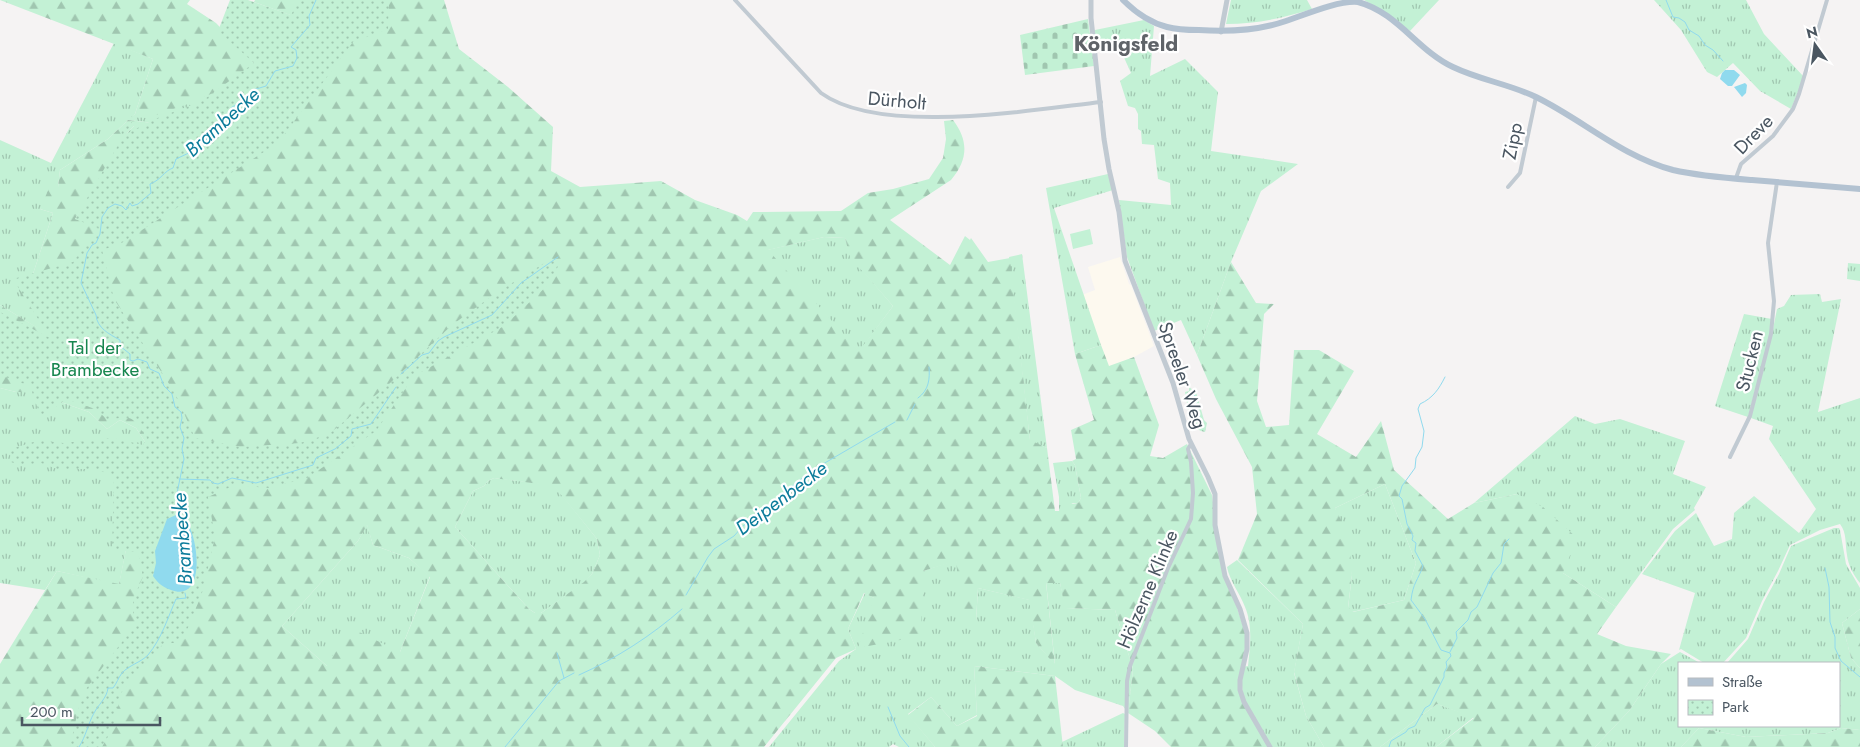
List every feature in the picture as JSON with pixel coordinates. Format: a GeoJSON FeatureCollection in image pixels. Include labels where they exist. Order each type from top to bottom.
{"type":"FeatureCollection","features":[{"type":"Feature","properties":{"kind":"main road"},"geometry":{"type":"LineString","coordinates":[[1124,0],[1147,18],[1166,27],[1222,32],[1268,27],[1338,3],[1358,2],[1373,8],[1392,20],[1434,57],[1461,71],[1512,87],[1536,97],[1620,148],[1649,162],[1690,173],[1860,189]]}},
{"type":"Feature","properties":{"kind":"street","name":"Dürholt"},"geometry":{"type":"LineString","coordinates":[[735,0],[821,93],[831,100],[852,109],[884,114],[957,117],[1101,102]]}},
{"type":"Feature","properties":{"kind":"street","name":"Spreeler Weg"},"geometry":{"type":"LineString","coordinates":[[1090,0],[1090,18],[1105,147],[1119,212],[1125,261],[1173,383],[1191,444],[1212,487],[1216,501],[1215,525],[1223,569],[1227,583],[1240,609],[1246,629],[1247,648],[1240,683],[1241,694],[1270,747]]}},
{"type":"Feature","properties":{"kind":"street"},"geometry":{"type":"LineString","coordinates":[[1222,32],[1227,0]]}},
{"type":"Feature","properties":{"kind":"street","name":"Dreve"},"geometry":{"type":"LineString","coordinates":[[1736,178],[1741,164],[1773,136],[1793,110],[1800,94],[1827,0]]}},
{"type":"Feature","properties":{"kind":"street","name":"Zipp"},"geometry":{"type":"LineString","coordinates":[[1508,187],[1520,173],[1536,97]]}},
{"type":"Feature","properties":{"kind":"street","name":"Stucken"},"geometry":{"type":"LineString","coordinates":[[1730,457],[1750,416],[1771,334],[1774,301],[1768,243],[1777,182]]}},
{"type":"Feature","properties":{"kind":"street","name":"Hölzerne Klinke"},"geometry":{"type":"LineString","coordinates":[[1126,747],[1127,681],[1130,666],[1168,568],[1189,526],[1193,512],[1192,468],[1188,449],[1191,444]]}},
{"type":"Feature","properties":{"kind":"shaded area"},"geometry":{"type":"Polygon","coordinates":[[[1120,257],[1154,346],[1134,357],[1108,367],[1082,295],[1095,290],[1088,267],[1120,257]]]}},
{"type":"Feature","properties":{"kind":"green space"},"geometry":{"type":"Polygon","coordinates":[[[0,0],[190,0],[187,4],[216,23],[259,68],[307,21],[254,2],[255,0],[444,0],[459,49],[508,87],[553,127],[551,171],[580,187],[661,181],[695,200],[737,215],[747,221],[753,212],[841,211],[868,193],[893,189],[929,179],[943,158],[946,139],[944,121],[953,120],[962,135],[964,143],[963,158],[957,173],[951,180],[890,220],[950,265],[965,236],[970,240],[971,238],[988,262],[1010,258],[1030,440],[1047,448],[1055,511],[1059,511],[1064,505],[1078,503],[1081,498],[1075,465],[1072,461],[1076,459],[1071,430],[1094,420],[1075,354],[1101,345],[1109,366],[1134,357],[1159,425],[1150,456],[1163,458],[1187,444],[1212,495],[1223,576],[1235,601],[1245,633],[1246,643],[1238,683],[1268,747],[1171,747],[1155,731],[1128,713],[1133,669],[1115,610],[1065,608],[1060,583],[1046,583],[1055,665],[1036,643],[1029,600],[978,588],[976,621],[963,623],[956,561],[923,571],[921,636],[858,648],[874,598],[864,593],[848,629],[856,649],[836,658],[764,747],[0,747],[0,664],[57,571],[119,584],[147,445],[136,428],[120,420],[107,429],[89,412],[32,392],[16,392],[0,388],[0,305],[38,328],[13,279],[33,274],[53,213],[40,209],[50,186],[58,187],[60,170],[108,139],[128,120],[161,124],[147,133],[134,126],[125,135],[119,152],[75,219],[92,224],[220,90],[188,104],[147,118],[131,117],[135,114],[153,59],[0,0]],[[824,237],[768,250],[859,351],[893,306],[850,257],[845,238],[824,237]],[[494,478],[484,486],[473,491],[455,527],[529,609],[535,613],[541,613],[592,574],[600,555],[597,539],[554,486],[494,478]],[[367,525],[358,541],[282,626],[327,666],[347,626],[400,652],[430,577],[409,558],[373,545],[367,525]]]}},
{"type":"Feature","properties":{"kind":"green space","name":"Tal der Brambecke"},"geometry":{"type":"Polygon","coordinates":[[[230,0],[248,0],[291,15],[299,0],[381,0],[389,2],[388,29],[353,42],[278,143],[120,244],[102,250],[114,299],[175,393],[195,438],[240,447],[300,443],[329,434],[389,384],[452,325],[496,293],[548,261],[561,260],[550,283],[504,326],[414,376],[376,431],[307,478],[269,488],[235,485],[208,497],[215,537],[203,590],[189,626],[178,643],[164,643],[121,693],[114,726],[102,747],[70,747],[78,710],[86,689],[138,621],[133,614],[133,599],[143,577],[138,552],[112,550],[114,475],[93,469],[57,469],[41,463],[20,465],[11,462],[10,453],[14,448],[40,440],[63,443],[113,438],[143,445],[147,438],[132,419],[108,420],[95,409],[66,399],[51,411],[40,415],[30,386],[0,375],[0,312],[50,338],[13,279],[73,262],[98,228],[75,219],[121,140],[122,126],[133,120],[126,134],[155,119],[202,101],[254,63],[218,31],[230,0]]]}},
{"type":"Feature","properties":{"kind":"green space"},"geometry":{"type":"Polygon","coordinates":[[[1231,0],[1307,0],[1312,9],[1270,20],[1226,24],[1231,0]]]}},
{"type":"Feature","properties":{"kind":"green space"},"geometry":{"type":"Polygon","coordinates":[[[1364,0],[1439,0],[1410,31],[1388,14],[1364,0]]]}},
{"type":"Feature","properties":{"kind":"green space"},"geometry":{"type":"Polygon","coordinates":[[[1654,0],[1746,0],[1764,34],[1804,77],[1791,109],[1760,91],[1733,63],[1717,77],[1707,72],[1681,30],[1654,0]]]}},
{"type":"Feature","properties":{"kind":"green space"},"geometry":{"type":"Polygon","coordinates":[[[1088,19],[1094,66],[1025,75],[1020,35],[1088,19]]]}},
{"type":"Feature","properties":{"kind":"green space"},"geometry":{"type":"Polygon","coordinates":[[[1144,20],[1154,26],[1150,76],[1185,59],[1218,92],[1211,151],[1298,164],[1261,191],[1231,262],[1197,355],[1181,320],[1154,331],[1127,257],[1119,200],[1171,205],[1170,183],[1158,179],[1154,145],[1142,144],[1141,131],[1138,129],[1138,114],[1135,108],[1128,106],[1120,81],[1131,73],[1116,40],[1096,46],[1090,31],[1144,20]]]}},
{"type":"Feature","properties":{"kind":"green space"},"geometry":{"type":"Polygon","coordinates":[[[114,43],[153,59],[135,114],[132,117],[220,90],[92,225],[75,220],[125,135],[134,126],[161,124],[128,120],[108,139],[60,170],[58,187],[40,209],[53,213],[33,274],[39,329],[0,305],[0,140],[51,163],[114,43]]]}},
{"type":"Feature","properties":{"kind":"green space"},"geometry":{"type":"Polygon","coordinates":[[[1108,174],[1113,190],[1054,208],[1101,345],[1075,354],[1046,188],[1108,174]]]}},
{"type":"Feature","properties":{"kind":"green space"},"geometry":{"type":"Polygon","coordinates":[[[1090,229],[1093,244],[1073,249],[1070,234],[1090,229]]]}},
{"type":"Feature","properties":{"kind":"green space"},"geometry":{"type":"Polygon","coordinates":[[[824,237],[845,238],[851,257],[893,306],[859,352],[767,250],[824,237]]]}},
{"type":"Feature","properties":{"kind":"green space"},"geometry":{"type":"Polygon","coordinates":[[[1022,254],[1047,448],[1030,441],[1009,257],[1022,254]]]}},
{"type":"Feature","properties":{"kind":"green space"},"geometry":{"type":"Polygon","coordinates":[[[1231,262],[1256,303],[1274,304],[1264,314],[1257,401],[1266,427],[1289,425],[1294,350],[1319,350],[1354,371],[1317,434],[1356,457],[1381,421],[1394,470],[1448,519],[1474,503],[1517,494],[1543,507],[1577,538],[1563,573],[1616,607],[1597,634],[1626,646],[1671,654],[1661,664],[1629,711],[1595,747],[1436,747],[1474,718],[1437,704],[1380,747],[1324,747],[1306,716],[1294,672],[1303,624],[1238,560],[1257,514],[1252,467],[1216,399],[1197,355],[1231,262]],[[1385,484],[1335,508],[1349,536],[1352,575],[1348,607],[1353,612],[1404,600],[1416,563],[1385,484]]]}},
{"type":"Feature","properties":{"kind":"green space"},"geometry":{"type":"Polygon","coordinates":[[[1848,263],[1860,264],[1860,281],[1847,279],[1848,263]]]}},
{"type":"Feature","properties":{"kind":"green space"},"geometry":{"type":"Polygon","coordinates":[[[1820,294],[1822,302],[1841,299],[1818,412],[1860,398],[1860,583],[1849,563],[1845,535],[1840,524],[1820,530],[1790,545],[1746,638],[1724,662],[1702,662],[1681,649],[1679,650],[1695,593],[1642,574],[1675,531],[1696,513],[1714,546],[1732,539],[1734,513],[1754,496],[1799,533],[1816,509],[1769,439],[1773,426],[1751,418],[1777,309],[1784,306],[1791,295],[1820,294]]]}},
{"type":"Feature","properties":{"kind":"green space"},"geometry":{"type":"Polygon","coordinates":[[[1744,314],[1772,319],[1770,334],[1748,417],[1715,406],[1744,314]]]}},
{"type":"Feature","properties":{"kind":"green space"},"geometry":{"type":"Polygon","coordinates":[[[1189,387],[1196,392],[1204,420],[1207,423],[1205,432],[1199,430],[1192,423],[1185,392],[1189,391],[1189,387]]]}},
{"type":"Feature","properties":{"kind":"green space"},"geometry":{"type":"Polygon","coordinates":[[[0,388],[16,392],[32,392],[89,412],[107,429],[120,420],[136,428],[147,445],[119,585],[57,571],[45,590],[0,583],[0,388]]]}},
{"type":"Feature","properties":{"kind":"green space"},"geometry":{"type":"Polygon","coordinates":[[[1575,416],[1595,424],[1620,419],[1685,441],[1673,474],[1706,487],[1694,508],[1695,510],[1673,529],[1616,607],[1563,573],[1517,494],[1474,503],[1575,416]]]}},
{"type":"Feature","properties":{"kind":"green space"},"geometry":{"type":"Polygon","coordinates":[[[1072,461],[1075,465],[1081,498],[1078,503],[1073,503],[1059,511],[1059,497],[1053,463],[1072,461]]]}},
{"type":"Feature","properties":{"kind":"green space"},"geometry":{"type":"Polygon","coordinates":[[[494,478],[554,485],[597,539],[600,555],[592,574],[585,582],[541,613],[535,613],[529,609],[455,527],[473,491],[484,486],[494,478]]]}},
{"type":"Feature","properties":{"kind":"green space"},"geometry":{"type":"Polygon","coordinates":[[[1385,484],[1416,563],[1404,600],[1352,612],[1348,608],[1352,575],[1335,508],[1385,484]]]}},
{"type":"Feature","properties":{"kind":"green space"},"geometry":{"type":"Polygon","coordinates":[[[367,524],[373,545],[409,558],[430,576],[400,652],[327,666],[282,626],[358,541],[367,524]]]}},
{"type":"Feature","properties":{"kind":"green space"},"geometry":{"type":"Polygon","coordinates":[[[1834,528],[1839,528],[1840,530],[1846,564],[1860,588],[1860,609],[1842,623],[1851,658],[1860,668],[1860,730],[1841,728],[1828,733],[1746,737],[1699,728],[1681,747],[1595,747],[1629,711],[1661,664],[1680,652],[1698,662],[1678,662],[1678,727],[1840,727],[1840,662],[1728,662],[1748,639],[1791,546],[1834,528]]]}},
{"type":"Feature","properties":{"kind":"green space"},"geometry":{"type":"Polygon","coordinates":[[[956,560],[976,621],[978,588],[1030,600],[1036,643],[1055,664],[1046,582],[1060,583],[1066,608],[1115,610],[1133,669],[1128,713],[1123,706],[1075,690],[1055,676],[974,666],[977,715],[957,726],[931,697],[908,714],[935,747],[899,747],[893,744],[889,747],[769,747],[839,661],[856,649],[848,629],[865,593],[874,598],[923,571],[956,560]]]}},
{"type":"Feature","properties":{"kind":"green space"},"geometry":{"type":"Polygon","coordinates":[[[1237,560],[1303,624],[1294,673],[1306,716],[1324,747],[1268,747],[1243,703],[1241,667],[1248,666],[1250,651],[1249,622],[1248,614],[1230,578],[1227,567],[1237,560]]]}},
{"type":"Feature","properties":{"kind":"green space"},"geometry":{"type":"Polygon","coordinates":[[[1860,609],[1860,668],[1851,658],[1842,623],[1860,609]]]}},
{"type":"Feature","properties":{"kind":"green space"},"geometry":{"type":"Polygon","coordinates":[[[974,666],[1055,676],[1063,747],[935,747],[908,715],[931,697],[957,726],[977,716],[974,666]]]}},
{"type":"Feature","properties":{"kind":"green space"},"geometry":{"type":"Polygon","coordinates":[[[1437,704],[1474,717],[1436,747],[1380,747],[1437,704]]]}},
{"type":"Feature","properties":{"kind":"green space"},"geometry":{"type":"Polygon","coordinates":[[[1123,713],[1125,714],[1124,747],[1063,747],[1062,742],[1123,713]]]}},
{"type":"Feature","properties":{"kind":"green space"},"geometry":{"type":"Polygon","coordinates":[[[1699,728],[1746,737],[1828,733],[1841,728],[1860,730],[1860,747],[1681,747],[1699,728]]]}},
{"type":"Feature","properties":{"kind":"water"},"geometry":{"type":"Polygon","coordinates":[[[1725,70],[1734,70],[1740,75],[1732,86],[1728,86],[1720,79],[1725,70]]]}},
{"type":"Feature","properties":{"kind":"water"},"geometry":{"type":"Polygon","coordinates":[[[1745,83],[1747,85],[1746,93],[1742,97],[1734,87],[1745,83]]]}},
{"type":"Feature","properties":{"kind":"water"},"geometry":{"type":"Polygon","coordinates":[[[1194,392],[1201,421],[1195,422],[1189,393],[1194,392]]]}},
{"type":"Feature","properties":{"kind":"water"},"geometry":{"type":"Polygon","coordinates":[[[176,515],[188,524],[195,544],[196,556],[194,580],[190,588],[182,592],[165,588],[153,576],[156,563],[155,551],[167,519],[176,515]]]}},
{"type":"Feature","properties":{"kind":"waterway","name":"Brambecke"},"geometry":{"type":"LineString","coordinates":[[176,517],[179,509],[176,498],[184,459],[182,449],[184,438],[180,427],[181,412],[175,407],[172,394],[164,386],[159,373],[150,369],[147,362],[138,359],[130,360],[130,354],[120,346],[120,340],[104,330],[99,324],[81,283],[87,253],[92,245],[96,243],[100,234],[102,217],[108,208],[115,204],[122,206],[126,210],[130,203],[132,206],[138,204],[151,193],[150,184],[173,168],[176,159],[193,151],[192,146],[205,142],[212,129],[223,126],[229,121],[231,108],[245,98],[251,99],[253,90],[266,86],[275,71],[293,66],[297,58],[296,50],[291,47],[310,25],[309,16],[316,0]]}},
{"type":"Feature","properties":{"kind":"waterway"},"geometry":{"type":"LineString","coordinates":[[1666,0],[1673,17],[1685,22],[1689,30],[1699,36],[1705,45],[1713,50],[1723,61]]}},
{"type":"Feature","properties":{"kind":"waterway"},"geometry":{"type":"LineString","coordinates":[[401,374],[422,355],[429,353],[438,341],[444,337],[492,315],[521,283],[558,257]]}},
{"type":"Feature","properties":{"kind":"waterway"},"geometry":{"type":"LineString","coordinates":[[918,398],[922,395],[928,384],[929,367]]}},
{"type":"Feature","properties":{"kind":"waterway"},"geometry":{"type":"LineString","coordinates":[[1389,747],[1391,741],[1415,726],[1425,708],[1430,705],[1444,677],[1447,667],[1446,662],[1451,656],[1450,653],[1441,650],[1425,619],[1411,600],[1414,585],[1423,566],[1415,551],[1416,543],[1412,540],[1413,536],[1407,524],[1402,499],[1399,496],[1402,486],[1415,468],[1416,458],[1422,447],[1424,431],[1418,409],[1420,404],[1435,393],[1445,377]]}},
{"type":"Feature","properties":{"kind":"waterway"},"geometry":{"type":"LineString","coordinates":[[179,479],[210,480],[218,484],[232,478],[256,483],[313,465],[316,458],[335,449],[351,436],[352,429],[371,424],[396,387]]}},
{"type":"Feature","properties":{"kind":"waterway"},"geometry":{"type":"LineString","coordinates":[[907,420],[915,404]]}},
{"type":"Feature","properties":{"kind":"waterway","name":"Deipenbecke"},"geometry":{"type":"LineString","coordinates":[[686,595],[714,549],[734,536],[743,526],[811,471],[895,422]]}},
{"type":"Feature","properties":{"kind":"waterway"},"geometry":{"type":"LineString","coordinates":[[1450,652],[1457,638],[1456,632],[1477,607],[1493,573],[1501,563],[1504,544],[1509,539]]}},
{"type":"Feature","properties":{"kind":"waterway"},"geometry":{"type":"LineString","coordinates":[[1825,568],[1829,587],[1830,622],[1835,637],[1835,648],[1841,661],[1860,677]]}},
{"type":"Feature","properties":{"kind":"waterway","name":"Brambecke"},"geometry":{"type":"LineString","coordinates":[[79,747],[92,717],[106,695],[108,688],[113,688],[125,670],[148,655],[161,635],[176,599],[186,598],[185,593]]}},
{"type":"Feature","properties":{"kind":"waterway","name":"Deipenbecke"},"geometry":{"type":"LineString","coordinates":[[579,675],[633,646],[682,609]]}},
{"type":"Feature","properties":{"kind":"waterway"},"geometry":{"type":"LineString","coordinates":[[557,653],[564,678]]}},
{"type":"Feature","properties":{"kind":"waterway","name":"Deipenbecke"},"geometry":{"type":"LineString","coordinates":[[505,747],[559,681],[574,673]]}},
{"type":"Feature","properties":{"kind":"waterway"},"geometry":{"type":"LineString","coordinates":[[888,707],[900,736],[909,747]]}},
{"type":"Feature","properties":{"kind":"district","name":"Königsfeld"},"geometry":{"type":"Point","coordinates":[1126,44]}}]}
